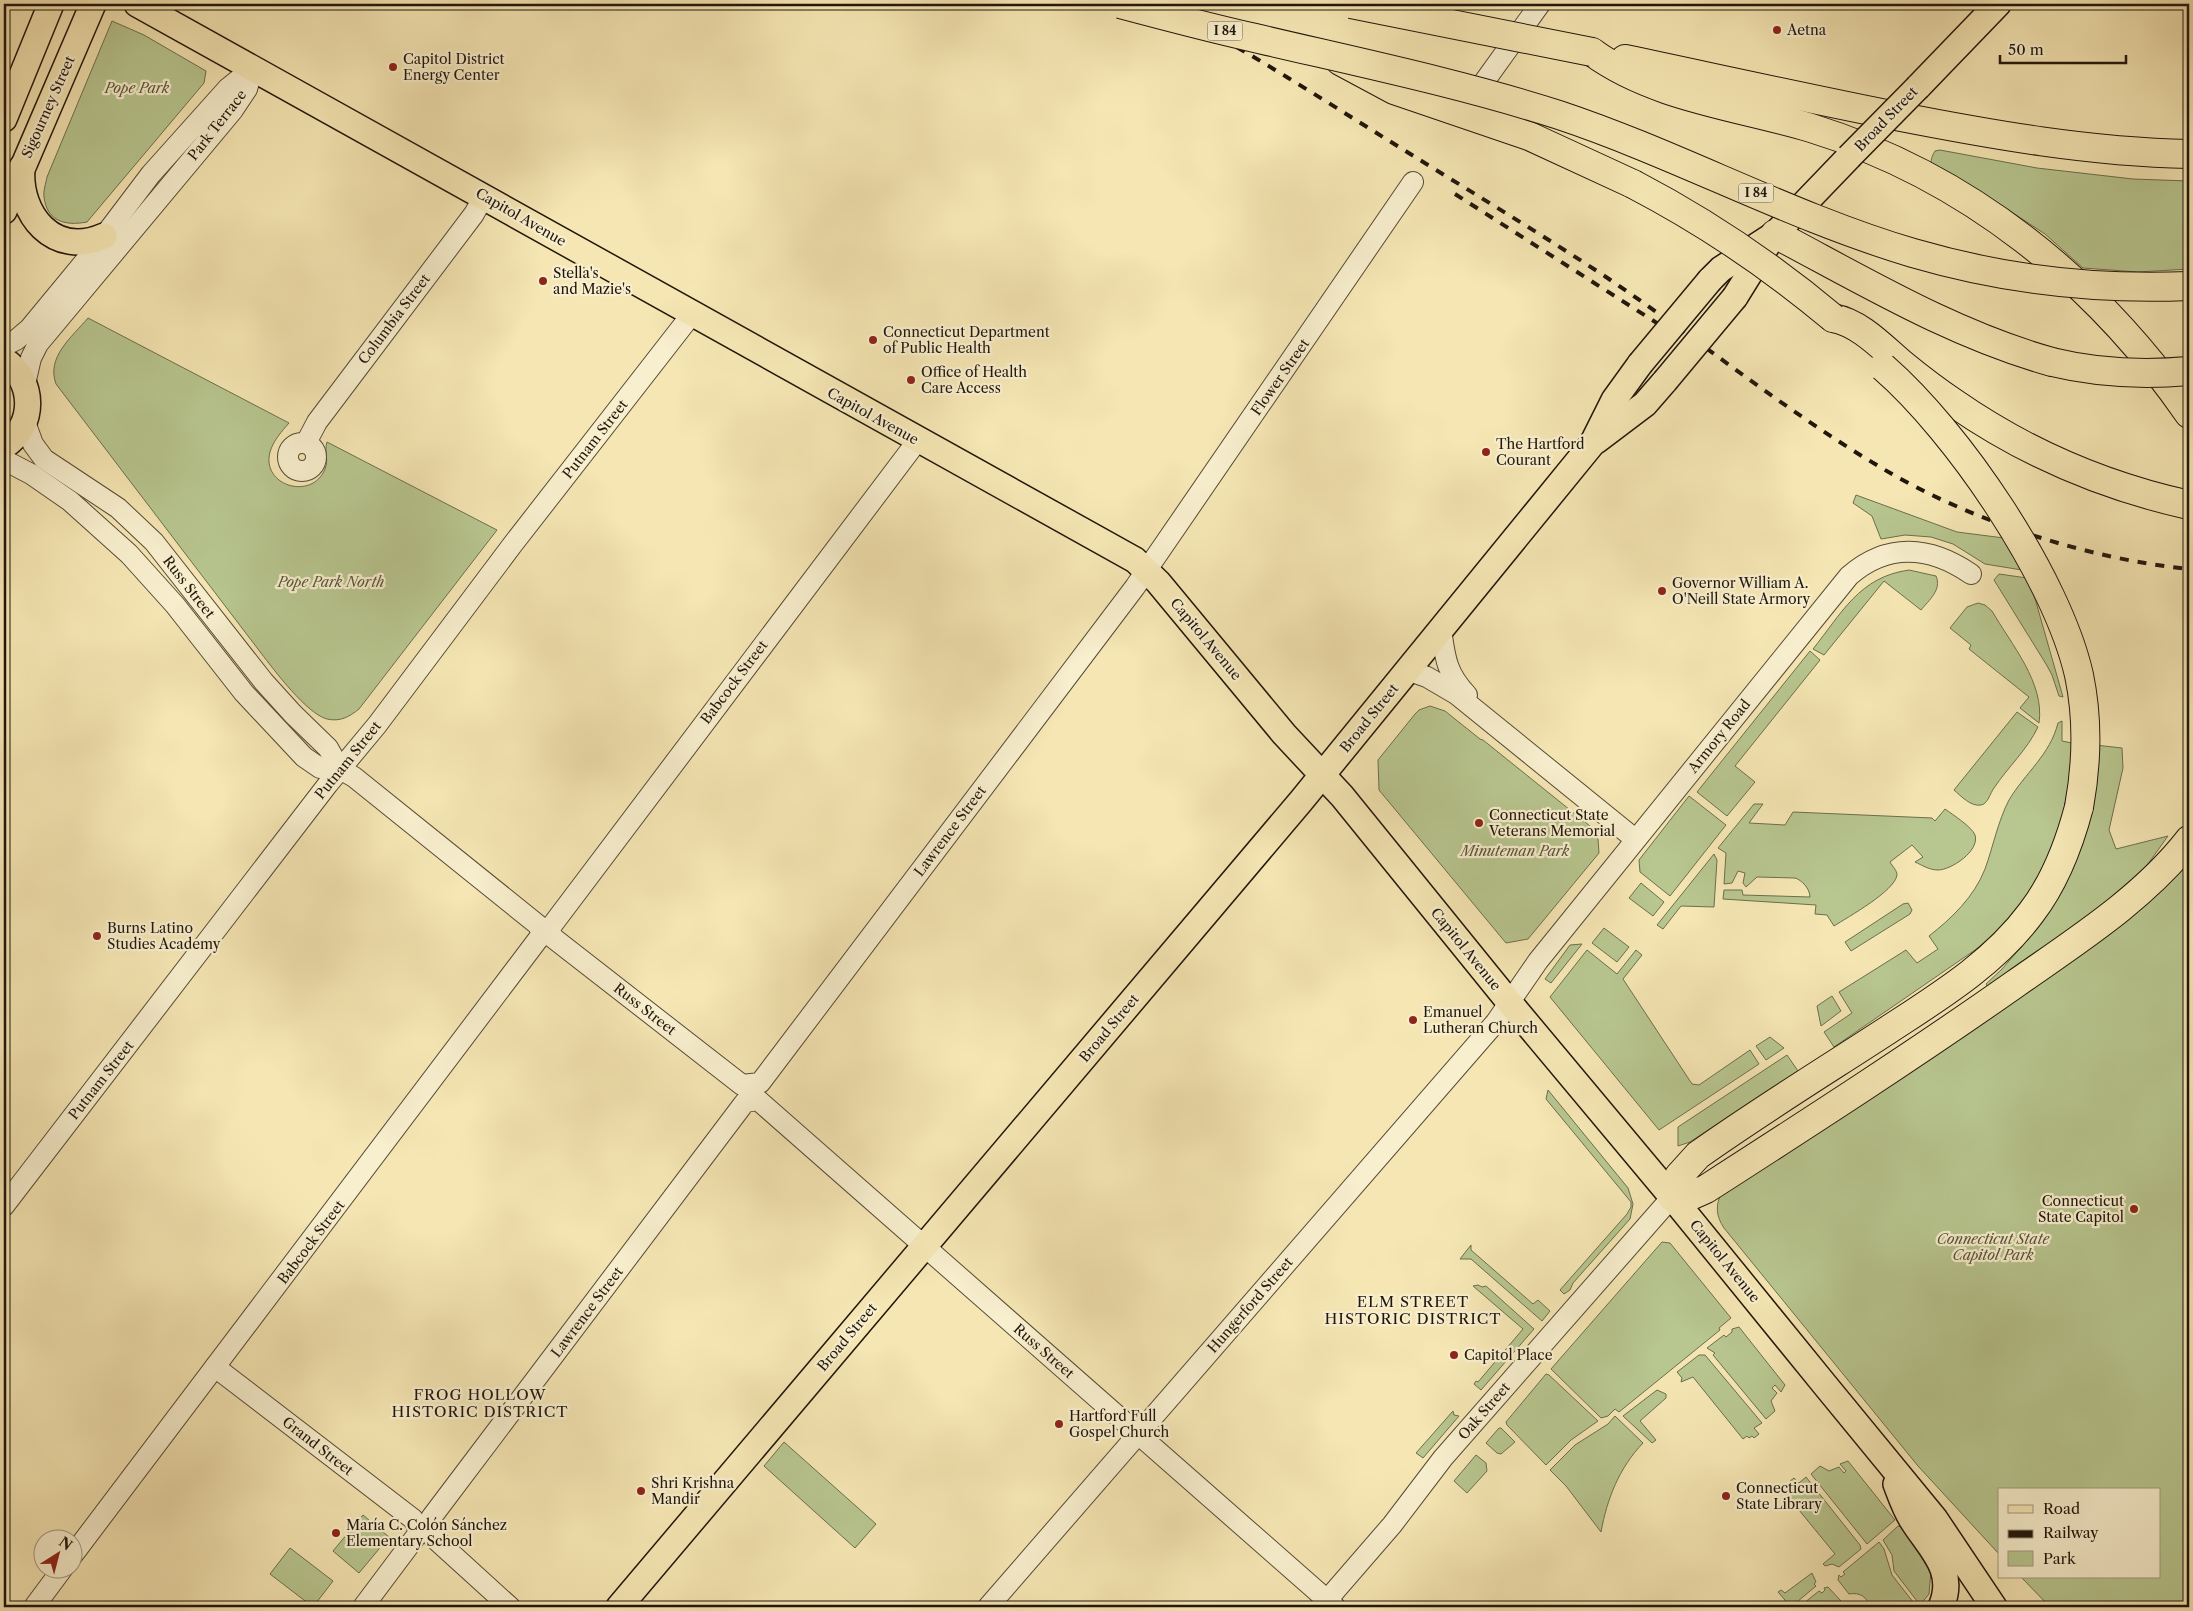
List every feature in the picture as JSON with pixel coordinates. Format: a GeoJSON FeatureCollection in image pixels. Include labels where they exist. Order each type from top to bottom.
{"type":"FeatureCollection","features":[{"type":"Feature","properties":{"kind":"highway","name":"I 84"},"geometry":{"type":"LineString","coordinates":[[1120,4],[1461,87],[1567,118],[1644,146],[1848,230],[1938,260],[1998,273],[2069,283],[2120,287],[2189,286]]}},
{"type":"Feature","properties":{"kind":"highway"},"geometry":{"type":"LineString","coordinates":[[1351,4],[1592,52],[1861,109],[2012,137],[2109,150],[2189,154]]}},
{"type":"Feature","properties":{"kind":"highway"},"geometry":{"type":"LineString","coordinates":[[1592,52],[1613,67],[1654,85],[1813,129],[1865,146],[1899,161],[1962,196],[2009,226],[2057,264],[2099,304],[2144,341],[2189,388]]}},
{"type":"Feature","properties":{"kind":"highway"},"geometry":{"type":"LineString","coordinates":[[1332,56],[1394,90],[1528,136],[1582,159],[1639,187],[1736,245],[1833,318],[1859,330],[1968,413],[2036,452],[2100,480],[2189,505]]}},
{"type":"Feature","properties":{"kind":"highway"},"geometry":{"type":"LineString","coordinates":[[1775,234],[1877,288],[1939,318],[2000,344],[2052,362],[2090,369],[2122,372],[2189,371]]}},
{"type":"Feature","properties":{"kind":"highway"},"geometry":{"type":"LineString","coordinates":[[2099,304],[2158,372],[2189,414]]}},
{"type":"Feature","properties":{"kind":"highway"},"geometry":{"type":"LineString","coordinates":[[1833,318],[1848,336],[1910,392],[1946,435],[1999,509],[2043,583],[2067,636],[2080,683],[2086,742],[2079,807],[2066,849],[2047,889],[2023,924],[1997,951],[1940,996],[1698,1155],[1679,1176],[1672,1197],[1688,1197],[1706,1189],[1996,997],[2135,895],[2165,868],[2189,840]]}},
{"type":"Feature","properties":{"kind":"main road"},"geometry":{"type":"LineString","coordinates":[[4,119],[51,4]]}},
{"type":"Feature","properties":{"kind":"main road","name":"Capitol Avenue"},"geometry":{"type":"LineString","coordinates":[[137,4],[1134,560],[1146,570],[1284,734],[1342,796],[1509,1002],[1672,1197],[1888,1461],[1949,1538],[1994,1607]]}},
{"type":"Feature","properties":{"kind":"main road","name":"Broad Street"},"geometry":{"type":"LineString","coordinates":[[1592,444],[1645,404],[1735,297],[1775,234],[1998,4]]}},
{"type":"Feature","properties":{"kind":"main road","name":"Sigourney Street"},"geometry":{"type":"LineString","coordinates":[[4,211],[22,164],[91,7]]}},
{"type":"Feature","properties":{"kind":"main road"},"geometry":{"type":"LineString","coordinates":[[37,38],[72,53]]}},
{"type":"Feature","properties":{"kind":"main road"},"geometry":{"type":"LineString","coordinates":[[22,164],[23,184],[28,205],[34,219],[44,230],[58,238],[74,242],[90,241],[104,236]]}},
{"type":"Feature","properties":{"kind":"main road","name":"Broad Street"},"geometry":{"type":"LineString","coordinates":[[619,1607],[1322,776],[1592,444],[1614,400],[1640,364],[1710,280],[1721,269],[1775,234]]}},
{"type":"Feature","properties":{"kind":"main road"},"geometry":{"type":"LineString","coordinates":[[4,360],[17,371],[25,384],[28,398],[25,422],[16,437],[4,446]]}},
{"type":"Feature","properties":{"kind":"main road"},"geometry":{"type":"LineString","coordinates":[[1888,1461],[1906,1509],[1940,1562],[1946,1576],[1946,1592],[1941,1607]]}},
{"type":"Feature","properties":{"kind":"street"},"geometry":{"type":"LineString","coordinates":[[1479,88],[1540,4]]}},
{"type":"Feature","properties":{"kind":"street","name":"Park Terrace"},"geometry":{"type":"LineString","coordinates":[[4,346],[20,337],[29,329],[151,174],[230,85],[254,68]]}},
{"type":"Feature","properties":{"kind":"street","name":"Park Terrace"},"geometry":{"type":"LineString","coordinates":[[25,384],[32,358],[40,341],[232,110],[247,89],[254,68]]}},
{"type":"Feature","properties":{"kind":"street","name":"Flower Street"},"geometry":{"type":"LineString","coordinates":[[1146,570],[1413,182]]}},
{"type":"Feature","properties":{"kind":"street","name":"Columbia Street"},"geometry":{"type":"LineString","coordinates":[[306,443],[316,422],[474,214],[484,196]]}},
{"type":"Feature","properties":{"kind":"street","name":"Putnam Street"},"geometry":{"type":"LineString","coordinates":[[6,1198],[340,769],[377,725],[513,544],[692,314]]}},
{"type":"Feature","properties":{"kind":"street","name":"Russ Street"},"geometry":{"type":"LineString","coordinates":[[25,422],[33,444],[44,459],[118,508],[154,542],[264,682],[285,706],[328,748],[340,769],[545,925],[552,937],[751,1092],[924,1247],[1138,1433],[1327,1605]]}},
{"type":"Feature","properties":{"kind":"street","name":"Babcock Street"},"geometry":{"type":"LineString","coordinates":[[82,1543],[537,942],[545,925],[918,440]]}},
{"type":"Feature","properties":{"kind":"street","name":"Russ Street"},"geometry":{"type":"LineString","coordinates":[[4,460],[52,488],[116,541],[156,583],[231,678],[276,729],[315,766],[324,769],[340,769]]}},
{"type":"Feature","properties":{"kind":"street","name":"Armory Road"},"geometry":{"type":"LineString","coordinates":[[1509,1002],[1532,968],[1635,839],[1843,582],[1854,571],[1883,556],[1916,552],[1942,557],[1971,574]]}},
{"type":"Feature","properties":{"kind":"street","name":"Lawrence Street"},"geometry":{"type":"LineString","coordinates":[[363,1607],[1146,570]]}},
{"type":"Feature","properties":{"kind":"street"},"geometry":{"type":"LineString","coordinates":[[1441,629],[1448,668],[1455,682],[1470,698],[1476,709]]}},
{"type":"Feature","properties":{"kind":"street"},"geometry":{"type":"LineString","coordinates":[[1407,670],[1427,677],[1476,709],[1635,839]]}},
{"type":"Feature","properties":{"kind":"street","name":"Hungerford Street"},"geometry":{"type":"LineString","coordinates":[[988,1607],[1490,1029],[1509,1002]]}},
{"type":"Feature","properties":{"kind":"street","name":"Oak Street"},"geometry":{"type":"LineString","coordinates":[[1327,1605],[1448,1452],[1672,1197]]}},
{"type":"Feature","properties":{"kind":"street","name":"Grand Street"},"geometry":{"type":"LineString","coordinates":[[216,1367],[413,1519],[510,1607]]}},
{"type":"Feature","properties":{"kind":"street"},"geometry":{"type":"LineString","coordinates":[[34,1607],[56,1578]]}},
{"type":"Feature","properties":{"kind":"green space","name":"Pope Park"},"geometry":{"type":"Polygon","coordinates":[[[112,21],[144,35],[206,71],[204,83],[87,222],[65,222],[53,217],[46,205],[44,190],[47,177],[112,21]]]}},
{"type":"Feature","properties":{"kind":"green space"},"geometry":{"type":"Polygon","coordinates":[[[1940,150],[2037,168],[2133,179],[2189,181],[2189,269],[2138,272],[2083,268],[2045,234],[1975,188],[1932,166],[1931,160],[1935,151],[1940,150]]]}},
{"type":"Feature","properties":{"kind":"green space","name":"Pope Park North"},"geometry":{"type":"Polygon","coordinates":[[[88,318],[289,423],[275,440],[270,452],[269,464],[273,474],[280,481],[300,487],[310,485],[319,479],[326,466],[327,442],[497,530],[359,709],[352,714],[340,719],[327,719],[310,709],[291,690],[56,384],[54,374],[58,356],[68,340],[88,318]]]}},
{"type":"Feature","properties":{"kind":"green space"},"geometry":{"type":"Polygon","coordinates":[[[1856,495],[1957,532],[2004,538],[2022,570],[1985,564],[1953,544],[1931,537],[1905,535],[1881,539],[1872,516],[1853,503],[1856,495]]]}},
{"type":"Feature","properties":{"kind":"green space"},"geometry":{"type":"Polygon","coordinates":[[[1909,570],[1936,576],[1936,590],[1921,610],[1884,581],[1824,655],[1813,649],[1843,610],[1864,589],[1877,580],[1909,570]]]}},
{"type":"Feature","properties":{"kind":"green space"},"geometry":{"type":"Polygon","coordinates":[[[1999,574],[2027,578],[2032,588],[2063,697],[2059,696],[2046,664],[1994,580],[1999,574]]]}},
{"type":"Feature","properties":{"kind":"green space"},"geometry":{"type":"Polygon","coordinates":[[[1978,603],[1985,605],[1992,611],[2025,664],[2037,693],[2039,723],[2020,708],[2029,697],[1969,649],[1971,645],[1950,628],[1967,607],[1978,603]]]}},
{"type":"Feature","properties":{"kind":"green space"},"geometry":{"type":"Polygon","coordinates":[[[1810,651],[1820,660],[1735,766],[1755,782],[1727,816],[1697,792],[1810,651]]]}},
{"type":"Feature","properties":{"kind":"green space","name":"Minuteman Park"},"geometry":{"type":"Polygon","coordinates":[[[1430,706],[1445,711],[1483,740],[1590,826],[1589,830],[1598,839],[1599,853],[1528,939],[1506,943],[1379,790],[1378,760],[1415,714],[1419,710],[1430,706]]]}},
{"type":"Feature","properties":{"kind":"green space"},"geometry":{"type":"Polygon","coordinates":[[[2017,712],[2038,727],[1999,780],[1985,803],[1977,805],[1970,803],[1954,790],[2017,712]]]}},
{"type":"Feature","properties":{"kind":"green space"},"geometry":{"type":"Polygon","coordinates":[[[2062,721],[2062,741],[2072,743],[2067,803],[2059,831],[2048,858],[2034,884],[1998,930],[1975,950],[1834,1047],[1824,1032],[1852,1013],[1839,992],[1906,950],[1917,963],[1938,949],[1929,936],[1954,914],[1975,889],[1985,869],[2009,800],[2043,754],[2058,723],[2062,721]]]}},
{"type":"Feature","properties":{"kind":"green space"},"geometry":{"type":"Polygon","coordinates":[[[2095,745],[2122,748],[2123,768],[2109,830],[2116,849],[2168,836],[2143,871],[2108,901],[1989,989],[1986,984],[2030,937],[2048,908],[2095,745]]]}},
{"type":"Feature","properties":{"kind":"green space"},"geometry":{"type":"Polygon","coordinates":[[[1689,796],[1726,825],[1670,896],[1640,872],[1639,860],[1689,796]]]}},
{"type":"Feature","properties":{"kind":"green space"},"geometry":{"type":"Polygon","coordinates":[[[1754,804],[1763,804],[1749,823],[1785,825],[1793,812],[1932,818],[1935,821],[1945,809],[1970,828],[1975,835],[1975,841],[1969,853],[1957,863],[1938,870],[1915,862],[1923,857],[1912,845],[1890,862],[1897,875],[1888,888],[1880,896],[1834,926],[1827,915],[1815,914],[1816,905],[1723,899],[1724,890],[1742,890],[1743,895],[1810,897],[1805,885],[1795,878],[1757,877],[1746,887],[1743,883],[1745,873],[1738,871],[1732,883],[1724,884],[1726,853],[1718,848],[1754,804]]]}},
{"type":"Feature","properties":{"kind":"green space"},"geometry":{"type":"Polygon","coordinates":[[[1714,854],[1717,860],[1714,907],[1681,906],[1663,929],[1657,925],[1714,854]]]}},
{"type":"Feature","properties":{"kind":"green space","name":"Connecticut State Capitol Park"},"geometry":{"type":"Polygon","coordinates":[[[2189,860],[2189,1601],[2182,1607],[2050,1607],[2022,1578],[2160,1578],[2160,1488],[1998,1488],[1998,1553],[1918,1466],[1724,1228],[1719,1219],[1717,1206],[1722,1192],[2189,860]]]}},
{"type":"Feature","properties":{"kind":"green space"},"geometry":{"type":"Polygon","coordinates":[[[1641,883],[1664,902],[1653,916],[1629,898],[1641,883]]]}},
{"type":"Feature","properties":{"kind":"green space"},"geometry":{"type":"Polygon","coordinates":[[[1908,903],[1912,910],[1910,914],[1851,951],[1845,942],[1903,904],[1908,903]]]}},
{"type":"Feature","properties":{"kind":"green space"},"geometry":{"type":"Polygon","coordinates":[[[1604,928],[1629,947],[1617,962],[1592,943],[1604,928]]]}},
{"type":"Feature","properties":{"kind":"green space"},"geometry":{"type":"Polygon","coordinates":[[[1582,944],[1551,983],[1545,979],[1570,945],[1582,944]]]}},
{"type":"Feature","properties":{"kind":"green space"},"geometry":{"type":"Polygon","coordinates":[[[1587,950],[1617,974],[1636,950],[1642,955],[1623,979],[1692,1084],[1699,1085],[1750,1050],[1759,1064],[1659,1130],[1550,997],[1587,950]]]}},
{"type":"Feature","properties":{"kind":"green space"},"geometry":{"type":"Polygon","coordinates":[[[1832,996],[1841,1011],[1821,1026],[1817,1006],[1832,996]]]}},
{"type":"Feature","properties":{"kind":"green space"},"geometry":{"type":"Polygon","coordinates":[[[1770,1037],[1784,1048],[1766,1060],[1756,1046],[1770,1037]]]}},
{"type":"Feature","properties":{"kind":"green space"},"geometry":{"type":"Polygon","coordinates":[[[1787,1055],[1798,1071],[1690,1142],[1678,1146],[1678,1127],[1787,1055]]]}},
{"type":"Feature","properties":{"kind":"green space"},"geometry":{"type":"Polygon","coordinates":[[[1548,1090],[1628,1188],[1633,1204],[1630,1219],[1573,1283],[1570,1290],[1564,1294],[1560,1290],[1627,1214],[1631,1207],[1631,1202],[1546,1099],[1548,1090]]]}},
{"type":"Feature","properties":{"kind":"green space"},"geometry":{"type":"Polygon","coordinates":[[[1662,1242],[1670,1243],[1731,1318],[1719,1328],[1720,1330],[1619,1412],[1615,1409],[1608,1416],[1601,1418],[1551,1369],[1662,1242]]]}},
{"type":"Feature","properties":{"kind":"green space"},"geometry":{"type":"Polygon","coordinates":[[[1471,1245],[1471,1250],[1533,1304],[1538,1300],[1550,1311],[1542,1321],[1471,1259],[1460,1259],[1471,1245]]]}},
{"type":"Feature","properties":{"kind":"green space"},"geometry":{"type":"Polygon","coordinates":[[[1473,1286],[1486,1286],[1534,1329],[1481,1390],[1474,1384],[1476,1381],[1478,1382],[1523,1329],[1473,1286]]]}},
{"type":"Feature","properties":{"kind":"green space"},"geometry":{"type":"Polygon","coordinates":[[[1739,1327],[1785,1385],[1781,1392],[1775,1385],[1772,1388],[1777,1393],[1771,1401],[1775,1411],[1766,1419],[1713,1355],[1715,1353],[1707,1348],[1724,1335],[1726,1337],[1732,1332],[1732,1329],[1739,1327]]]}},
{"type":"Feature","properties":{"kind":"green space"},"geometry":{"type":"Polygon","coordinates":[[[1699,1355],[1705,1355],[1762,1423],[1754,1428],[1759,1434],[1754,1438],[1747,1436],[1743,1439],[1693,1377],[1681,1382],[1682,1378],[1677,1372],[1699,1355]]]}},
{"type":"Feature","properties":{"kind":"green space"},"geometry":{"type":"Polygon","coordinates":[[[1546,1374],[1598,1421],[1571,1440],[1546,1465],[1506,1422],[1546,1374]]]}},
{"type":"Feature","properties":{"kind":"green space"},"geometry":{"type":"Polygon","coordinates":[[[1657,1390],[1666,1394],[1666,1398],[1640,1421],[1656,1440],[1652,1443],[1623,1416],[1657,1390]]]}},
{"type":"Feature","properties":{"kind":"green space"},"geometry":{"type":"Polygon","coordinates":[[[1453,1411],[1454,1415],[1459,1416],[1423,1458],[1416,1453],[1453,1411]]]}},
{"type":"Feature","properties":{"kind":"green space"},"geometry":{"type":"Polygon","coordinates":[[[1615,1416],[1643,1443],[1627,1463],[1615,1485],[1601,1532],[1566,1486],[1550,1470],[1575,1445],[1608,1424],[1615,1416]]]}},
{"type":"Feature","properties":{"kind":"green space"},"geometry":{"type":"Polygon","coordinates":[[[1499,1428],[1515,1442],[1501,1454],[1497,1453],[1486,1443],[1499,1428]]]}},
{"type":"Feature","properties":{"kind":"green space"},"geometry":{"type":"Polygon","coordinates":[[[784,1442],[876,1524],[855,1548],[764,1466],[784,1442]]]}},
{"type":"Feature","properties":{"kind":"green space"},"geometry":{"type":"Polygon","coordinates":[[[1476,1455],[1486,1463],[1487,1471],[1467,1493],[1454,1481],[1476,1455]]]}},
{"type":"Feature","properties":{"kind":"green space"},"geometry":{"type":"Polygon","coordinates":[[[1848,1461],[1895,1520],[1867,1544],[1811,1474],[1820,1466],[1829,1471],[1839,1467],[1844,1473],[1846,1471],[1840,1464],[1848,1461]]]}},
{"type":"Feature","properties":{"kind":"green space"},"geometry":{"type":"Polygon","coordinates":[[[1806,1477],[1860,1545],[1861,1549],[1839,1567],[1832,1564],[1825,1566],[1823,1564],[1835,1554],[1785,1493],[1790,1489],[1788,1486],[1792,1484],[1790,1481],[1794,1478],[1799,1483],[1806,1477]]]}},
{"type":"Feature","properties":{"kind":"green space"},"geometry":{"type":"Polygon","coordinates":[[[363,1515],[389,1537],[359,1573],[333,1551],[363,1515]]]}},
{"type":"Feature","properties":{"kind":"green space"},"geometry":{"type":"Polygon","coordinates":[[[1898,1526],[1902,1527],[1931,1571],[1929,1594],[1920,1605],[1894,1571],[1892,1555],[1883,1540],[1898,1526]]]}},
{"type":"Feature","properties":{"kind":"green space"},"geometry":{"type":"Polygon","coordinates":[[[1879,1542],[1884,1549],[1892,1575],[1917,1607],[1870,1607],[1865,1598],[1856,1594],[1849,1594],[1838,1580],[1839,1575],[1841,1577],[1845,1574],[1843,1572],[1879,1542]]]}},
{"type":"Feature","properties":{"kind":"green space"},"geometry":{"type":"Polygon","coordinates":[[[290,1548],[333,1581],[313,1607],[270,1574],[290,1548]]]}},
{"type":"Feature","properties":{"kind":"green space"},"geometry":{"type":"Polygon","coordinates":[[[1812,1573],[1816,1586],[1791,1607],[1778,1592],[1781,1590],[1785,1593],[1812,1573]]]}},
{"type":"Feature","properties":{"kind":"green space"},"geometry":{"type":"Polygon","coordinates":[[[1828,1587],[1841,1601],[1838,1607],[1799,1607],[1819,1591],[1822,1593],[1825,1590],[1824,1588],[1828,1587]]]}},
{"type":"Feature","properties":{"kind":"railway"},"geometry":{"type":"LineString","coordinates":[[1158,4],[1220,37],[1280,73],[1555,244],[1606,277],[1844,445],[1914,486],[1951,504],[2029,534],[2110,556],[2189,569]]}},
{"type":"Feature","properties":{"kind":"railway"},"geometry":{"type":"LineString","coordinates":[[1455,194],[1685,341]]}},
{"type":"Feature","properties":{"kind":"place","name":"Aetna"},"geometry":{"type":"Point","coordinates":[1777,30]}},
{"type":"Feature","properties":{"kind":"place","name":"Capitol District Energy Center"},"geometry":{"type":"Point","coordinates":[393,67]}},
{"type":"Feature","properties":{"kind":"place","name":"Stella's and Mazie's"},"geometry":{"type":"Point","coordinates":[543,281]}},
{"type":"Feature","properties":{"kind":"place","name":"Connecticut Department of Public Health"},"geometry":{"type":"Point","coordinates":[873,340]}},
{"type":"Feature","properties":{"kind":"place","name":"Office of Health Care Access"},"geometry":{"type":"Point","coordinates":[911,380]}},
{"type":"Feature","properties":{"kind":"place","name":"The Hartford Courant"},"geometry":{"type":"Point","coordinates":[1486,452]}},
{"type":"Feature","properties":{"kind":"place","name":"Governor William A. O'Neill State Armory"},"geometry":{"type":"Point","coordinates":[1662,591]}},
{"type":"Feature","properties":{"kind":"place","name":"Connecticut State Veterans Memorial"},"geometry":{"type":"Point","coordinates":[1479,823]}},
{"type":"Feature","properties":{"kind":"place","name":"Burns Latino Studies Academy"},"geometry":{"type":"Point","coordinates":[97,936]}},
{"type":"Feature","properties":{"kind":"place","name":"Emanuel Lutheran Church"},"geometry":{"type":"Point","coordinates":[1413,1020]}},
{"type":"Feature","properties":{"kind":"place","name":"Connecticut State Capitol"},"geometry":{"type":"Point","coordinates":[2134,1209]}},
{"type":"Feature","properties":{"kind":"place","name":"Capitol Place"},"geometry":{"type":"Point","coordinates":[1454,1355]}},
{"type":"Feature","properties":{"kind":"place","name":"Hartford Full Gospel Church"},"geometry":{"type":"Point","coordinates":[1059,1424]}},
{"type":"Feature","properties":{"kind":"place","name":"Shri Krishna Mandir"},"geometry":{"type":"Point","coordinates":[641,1491]}},
{"type":"Feature","properties":{"kind":"place","name":"Connecticut State Library"},"geometry":{"type":"Point","coordinates":[1726,1496]}},
{"type":"Feature","properties":{"kind":"place","name":"María C. Colón Sánchez Elementary School"},"geometry":{"type":"Point","coordinates":[336,1533]}},
{"type":"Feature","properties":{"kind":"district","name":"ELM STREET HISTORIC DISTRICT"},"geometry":{"type":"Point","coordinates":[1413,1310]}},
{"type":"Feature","properties":{"kind":"district","name":"FROG HOLLOW HISTORIC DISTRICT"},"geometry":{"type":"Point","coordinates":[480,1404]}}]}
